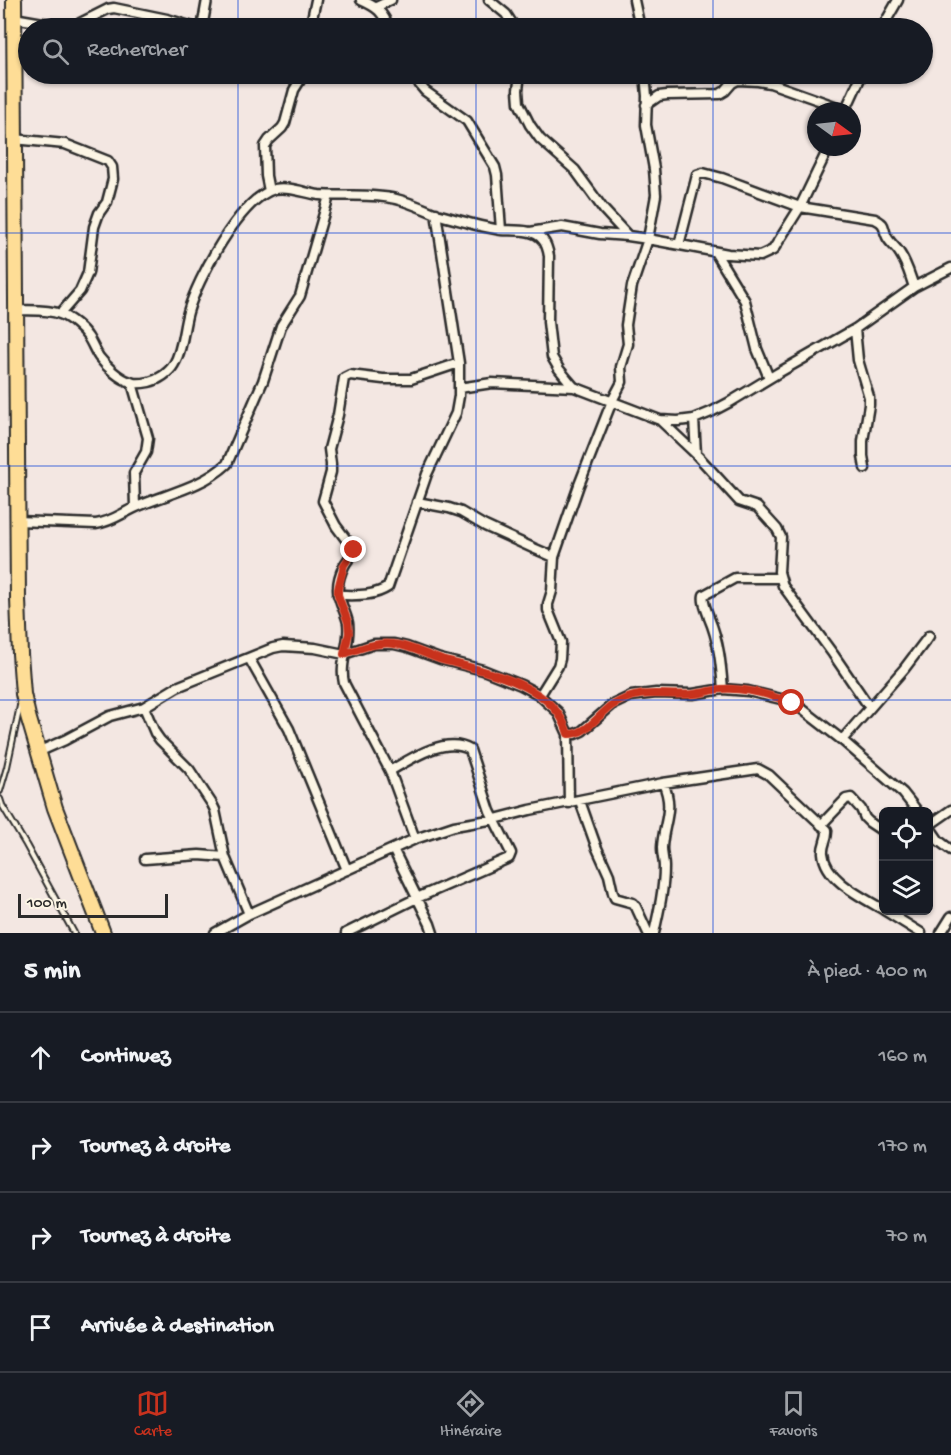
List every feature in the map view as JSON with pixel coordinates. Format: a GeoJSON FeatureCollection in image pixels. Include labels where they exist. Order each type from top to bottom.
{"type":"FeatureCollection","features":[{"type":"Feature","properties":{"kind":"highway"},"geometry":{"type":"LineString","coordinates":[[14,0],[18,599],[23,694],[55,808],[103,933]]}},
{"type":"Feature","properties":{"kind":"street"},"geometry":{"type":"LineString","coordinates":[[204,18],[207,0]]}},
{"type":"Feature","properties":{"kind":"street"},"geometry":{"type":"LineString","coordinates":[[312,18],[316,0]]}},
{"type":"Feature","properties":{"kind":"street"},"geometry":{"type":"LineString","coordinates":[[361,0],[383,3],[385,18]]}},
{"type":"Feature","properties":{"kind":"street"},"geometry":{"type":"LineString","coordinates":[[489,0],[509,18]]}},
{"type":"Feature","properties":{"kind":"street"},"geometry":{"type":"LineString","coordinates":[[634,0],[638,18]]}},
{"type":"Feature","properties":{"kind":"street"},"geometry":{"type":"LineString","coordinates":[[888,18],[898,0]]}},
{"type":"Feature","properties":{"kind":"street"},"geometry":{"type":"LineString","coordinates":[[90,18],[114,8],[162,18]]}},
{"type":"Feature","properties":{"kind":"street"},"geometry":{"type":"LineString","coordinates":[[14,18],[18,19]]}},
{"type":"Feature","properties":{"kind":"street"},"geometry":{"type":"LineString","coordinates":[[269,191],[265,146],[285,123],[298,84]]}},
{"type":"Feature","properties":{"kind":"street"},"geometry":{"type":"LineString","coordinates":[[419,84],[425,91],[467,122],[495,167],[501,230]]}},
{"type":"Feature","properties":{"kind":"street"},"geometry":{"type":"LineString","coordinates":[[519,84],[519,103],[540,139],[575,170],[604,210],[628,236]]}},
{"type":"Feature","properties":{"kind":"street"},"geometry":{"type":"LineString","coordinates":[[540,695],[560,659],[561,642],[548,610],[552,591],[554,557],[579,485],[612,401],[622,382],[621,368],[628,344],[626,325],[632,286],[648,239],[656,189],[646,130],[645,84]]}},
{"type":"Feature","properties":{"kind":"street"},"geometry":{"type":"LineString","coordinates":[[646,105],[659,96],[720,94],[731,84]]}},
{"type":"Feature","properties":{"kind":"street"},"geometry":{"type":"LineString","coordinates":[[773,84],[821,102]]}},
{"type":"Feature","properties":{"kind":"street"},"geometry":{"type":"LineString","coordinates":[[849,102],[857,84]]}},
{"type":"Feature","properties":{"kind":"street"},"geometry":{"type":"LineString","coordinates":[[14,139],[65,144],[108,161],[112,166],[113,179],[110,191],[94,227],[88,273],[80,291],[60,314]]}},
{"type":"Feature","properties":{"kind":"street"},"geometry":{"type":"LineString","coordinates":[[15,310],[60,314],[81,329],[99,356],[123,378],[132,383],[150,382],[166,374],[173,366],[189,309],[202,277],[216,252],[235,222],[269,191],[286,188],[329,195],[366,195],[398,199],[477,226],[501,230],[530,232],[562,227],[648,239],[728,254],[760,256],[773,250],[800,207],[825,156]]}},
{"type":"Feature","properties":{"kind":"street"},"geometry":{"type":"LineString","coordinates":[[679,245],[697,175],[703,173],[800,207],[875,219],[884,225],[887,238],[903,258],[914,287]]}},
{"type":"Feature","properties":{"kind":"street"},"geometry":{"type":"LineString","coordinates":[[17,521],[105,523],[135,507],[193,486],[227,464],[262,381],[281,326],[300,296],[329,195]]}},
{"type":"Feature","properties":{"kind":"street"},"geometry":{"type":"LineString","coordinates":[[338,595],[368,595],[388,587],[430,467],[456,413],[459,363],[436,213]]}},
{"type":"Feature","properties":{"kind":"street"},"geometry":{"type":"LineString","coordinates":[[530,232],[542,238],[549,256],[549,322],[552,357],[574,387]]}},
{"type":"Feature","properties":{"kind":"street"},"geometry":{"type":"LineString","coordinates":[[715,252],[745,301],[756,349],[769,378]]}},
{"type":"Feature","properties":{"kind":"street"},"geometry":{"type":"LineString","coordinates":[[459,388],[492,383],[574,387],[660,420],[694,419],[730,402],[855,329],[914,287],[951,268]]}},
{"type":"Feature","properties":{"kind":"street"},"geometry":{"type":"LineString","coordinates":[[855,329],[858,360],[869,405],[863,441],[865,468]]}},
{"type":"Feature","properties":{"kind":"street"},"geometry":{"type":"LineString","coordinates":[[416,839],[390,771],[345,683],[344,654],[349,633],[338,589],[342,571],[354,550],[336,526],[323,501],[331,472],[328,449],[338,415],[344,378],[350,375],[383,379],[411,379],[459,363]]}},
{"type":"Feature","properties":{"kind":"street"},"geometry":{"type":"LineString","coordinates":[[132,383],[148,438],[146,452],[134,473],[135,507]]}},
{"type":"Feature","properties":{"kind":"street"},"geometry":{"type":"LineString","coordinates":[[694,419],[696,454]]}},
{"type":"Feature","properties":{"kind":"street"},"geometry":{"type":"LineString","coordinates":[[660,420],[696,454],[739,501],[757,507],[777,529],[781,537],[779,578],[783,586],[870,708]]}},
{"type":"Feature","properties":{"kind":"street"},"geometry":{"type":"LineString","coordinates":[[417,502],[437,505],[462,513],[485,526],[554,557]]}},
{"type":"Feature","properties":{"kind":"street"},"geometry":{"type":"LineString","coordinates":[[723,689],[720,656],[712,624],[703,601],[704,595],[735,578],[779,578]]}},
{"type":"Feature","properties":{"kind":"street"},"geometry":{"type":"LineString","coordinates":[[842,740],[904,669],[929,636]]}},
{"type":"Feature","properties":{"kind":"street"},"geometry":{"type":"LineString","coordinates":[[38,752],[110,716],[144,707],[177,687],[273,648],[283,646],[315,648],[344,654],[374,644],[394,644],[483,670],[540,695],[558,712],[568,734],[568,803]]}},
{"type":"Feature","properties":{"kind":"street"},"geometry":{"type":"LineString","coordinates":[[249,658],[290,729],[347,870]]}},
{"type":"Feature","properties":{"kind":"street"},"geometry":{"type":"LineString","coordinates":[[568,734],[575,734],[582,730],[612,705],[631,696],[656,693],[693,694],[723,689],[748,691],[781,699],[802,709],[903,793],[914,807]]}},
{"type":"Feature","properties":{"kind":"street"},"geometry":{"type":"LineString","coordinates":[[144,707],[155,733],[189,769],[212,804],[225,857],[249,914]]}},
{"type":"Feature","properties":{"kind":"street"},"geometry":{"type":"LineString","coordinates":[[346,933],[417,898],[509,858],[511,853],[490,811],[470,750],[456,746],[428,750],[390,771]]}},
{"type":"Feature","properties":{"kind":"street"},"geometry":{"type":"LineString","coordinates":[[215,933],[249,914],[393,849],[454,826],[663,783],[758,769],[769,775],[828,832],[823,855],[829,872],[841,883],[879,907]]}},
{"type":"Feature","properties":{"kind":"street"},"geometry":{"type":"LineString","coordinates":[[654,933],[662,891],[664,866],[662,849],[668,813],[668,794],[663,783]]}},
{"type":"Feature","properties":{"kind":"street"},"geometry":{"type":"LineString","coordinates":[[821,825],[846,799],[851,798],[861,809],[865,818],[879,829]]}},
{"type":"Feature","properties":{"kind":"street"},"geometry":{"type":"LineString","coordinates":[[580,801],[609,874],[615,898],[633,903],[648,933]]}},
{"type":"Feature","properties":{"kind":"street"},"geometry":{"type":"LineString","coordinates":[[933,823],[951,810]]}},
{"type":"Feature","properties":{"kind":"street"},"geometry":{"type":"LineString","coordinates":[[933,832],[939,841],[951,850]]}},
{"type":"Feature","properties":{"kind":"street"},"geometry":{"type":"LineString","coordinates":[[393,849],[433,933]]}},
{"type":"Feature","properties":{"kind":"street"},"geometry":{"type":"LineString","coordinates":[[146,859],[199,855],[225,857]]}},
{"type":"Feature","properties":{"kind":"street"},"geometry":{"type":"LineString","coordinates":[[892,915],[921,933]]}},
{"type":"Feature","properties":{"kind":"street"},"geometry":{"type":"LineString","coordinates":[[942,933],[951,917]]}},
{"type":"Feature","properties":{"kind":"lane"},"geometry":{"type":"LineString","coordinates":[[0,791],[23,694]]}},
{"type":"Feature","properties":{"kind":"lane"},"geometry":{"type":"LineString","coordinates":[[0,799],[74,933]]}},
{"type":"Feature","properties":{"kind":"route"},"geometry":{"type":"LineString","coordinates":[[354,550],[344,565],[338,589],[348,622],[349,633],[344,654],[374,644],[394,644],[483,670],[538,693],[558,712],[568,734],[575,734],[582,730],[612,705],[631,696],[643,694],[693,694],[733,689],[792,703]]}}]}
